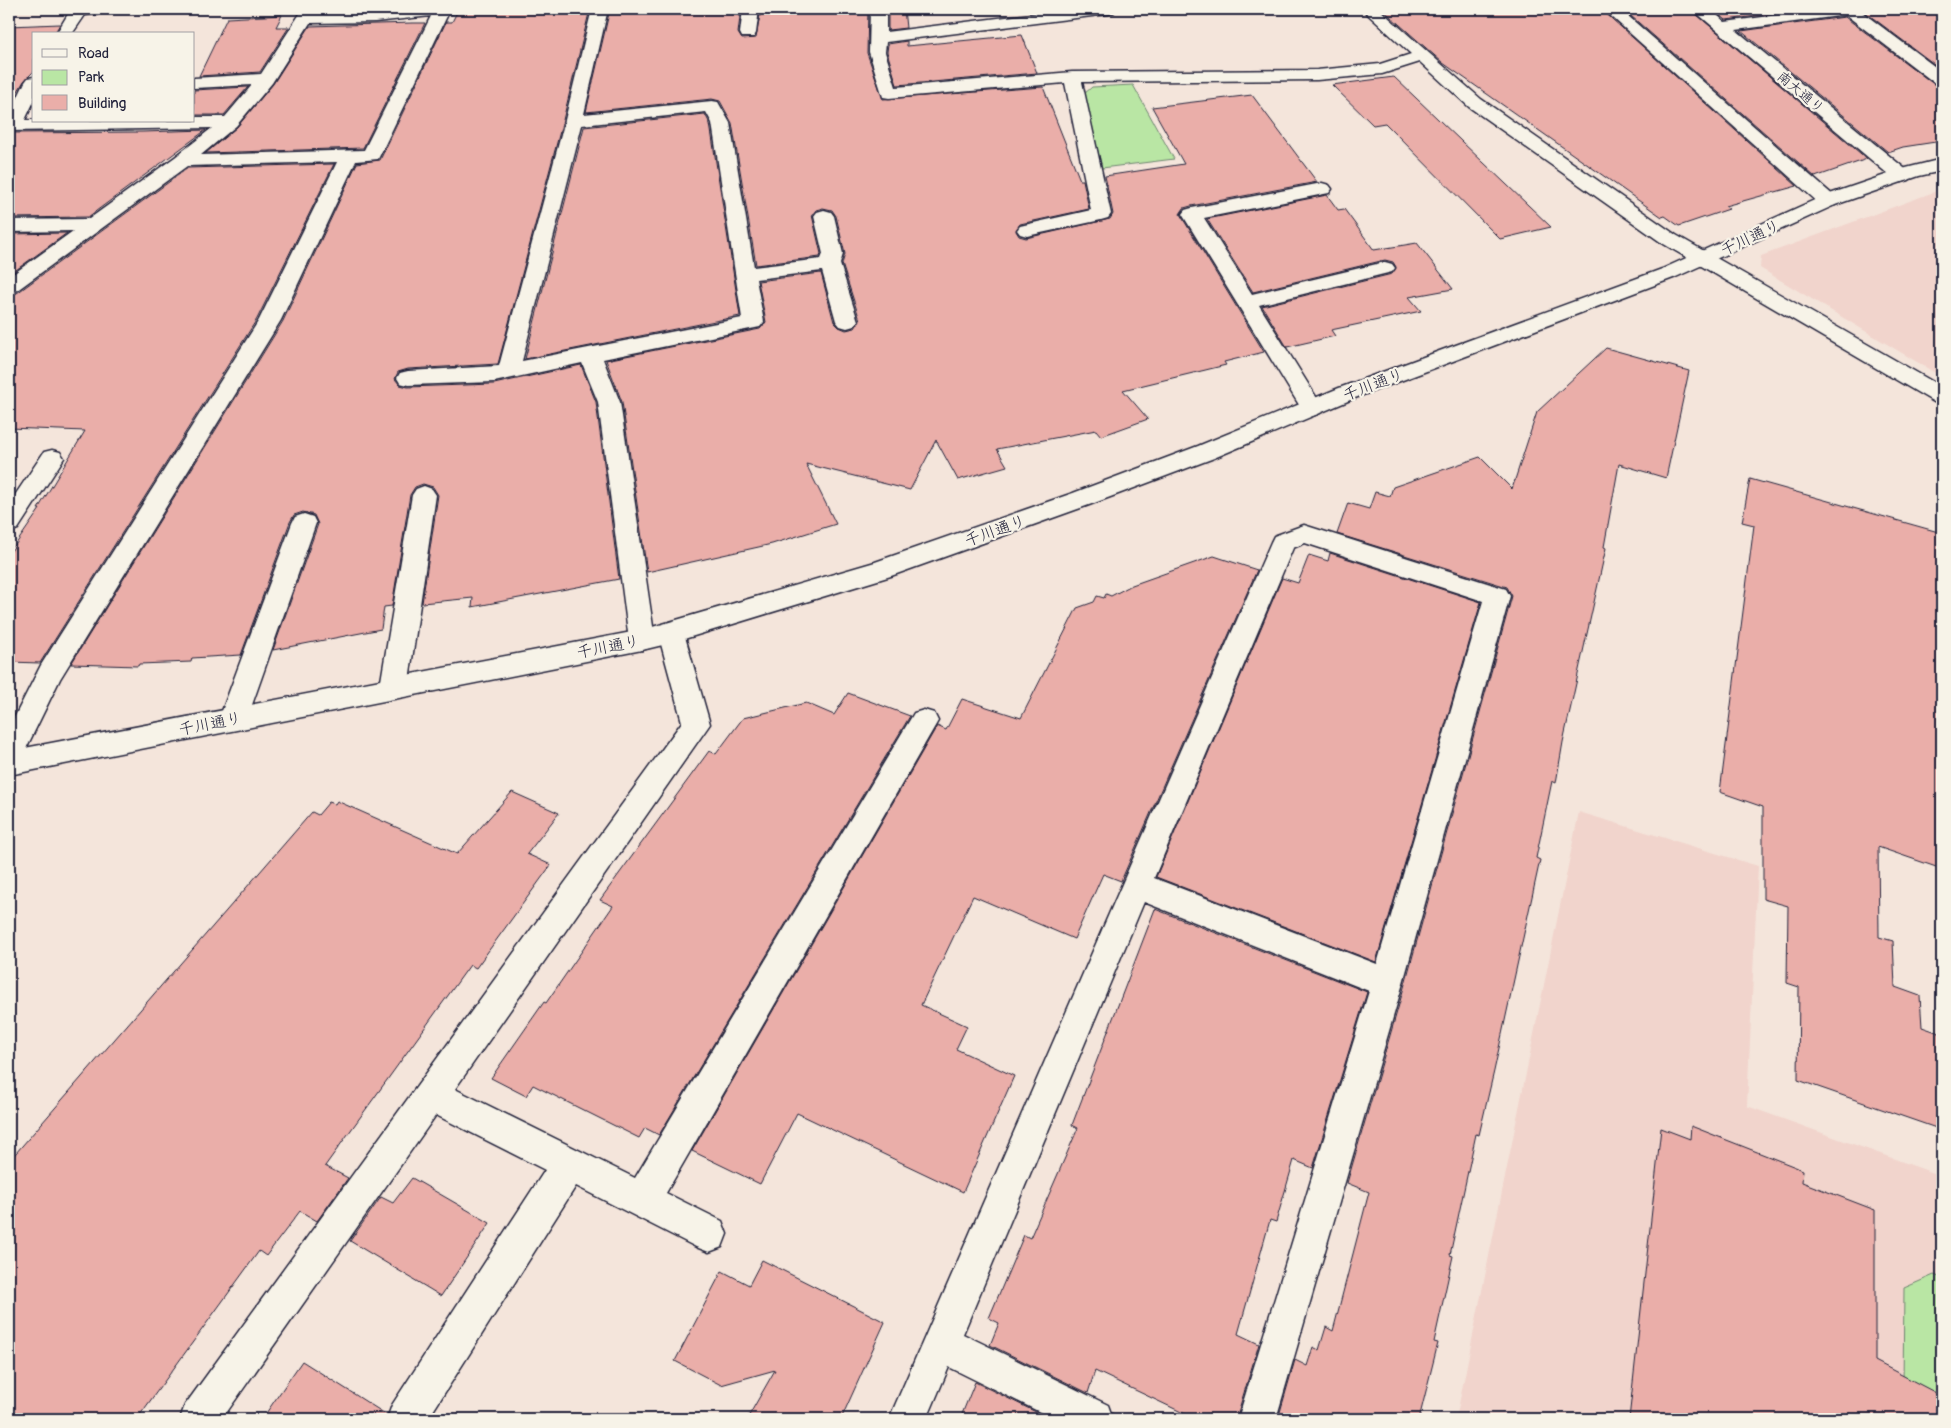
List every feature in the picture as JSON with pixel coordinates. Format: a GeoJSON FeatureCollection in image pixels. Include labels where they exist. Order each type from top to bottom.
{"type":"FeatureCollection","features":[{"type":"Feature","properties":{"kind":"street"},"geometry":{"type":"LineString","coordinates":[[65,32],[79,10],[108,9]]}},
{"type":"Feature","properties":{"kind":"street"},"geometry":{"type":"LineString","coordinates":[[509,371],[574,120],[600,9]]}},
{"type":"Feature","properties":{"kind":"street"},"geometry":{"type":"LineString","coordinates":[[748,33],[751,9]]}},
{"type":"Feature","properties":{"kind":"street"},"geometry":{"type":"LineString","coordinates":[[878,9],[877,52],[889,93],[1072,77],[1317,75],[1382,69],[1422,56]]}},
{"type":"Feature","properties":{"kind":"street"},"geometry":{"type":"LineString","coordinates":[[877,38],[1108,9]]}},
{"type":"Feature","properties":{"kind":"street"},"geometry":{"type":"LineString","coordinates":[[1370,9],[1475,103],[1670,239],[1942,396]]}},
{"type":"Feature","properties":{"kind":"street"},"geometry":{"type":"LineString","coordinates":[[1611,9],[1828,201]]}},
{"type":"Feature","properties":{"kind":"street","name":"南大通り"},"geometry":{"type":"LineString","coordinates":[[1700,9],[1902,176]]}},
{"type":"Feature","properties":{"kind":"street"},"geometry":{"type":"LineString","coordinates":[[1722,27],[1849,9],[1942,80]]}},
{"type":"Feature","properties":{"kind":"street"},"geometry":{"type":"LineString","coordinates":[[9,287],[182,161],[230,122],[266,79],[308,14],[375,17],[446,10]]}},
{"type":"Feature","properties":{"kind":"street"},"geometry":{"type":"LineString","coordinates":[[182,161],[371,155],[446,10]]}},
{"type":"Feature","properties":{"kind":"street"},"geometry":{"type":"LineString","coordinates":[[1027,230],[1101,214],[1072,77]]}},
{"type":"Feature","properties":{"kind":"street"},"geometry":{"type":"LineString","coordinates":[[195,83],[266,79]]}},
{"type":"Feature","properties":{"kind":"street"},"geometry":{"type":"LineString","coordinates":[[11,126],[32,89]]}},
{"type":"Feature","properties":{"kind":"street"},"geometry":{"type":"LineString","coordinates":[[408,378],[494,375],[753,322],[721,122],[712,106],[574,120]]}},
{"type":"Feature","properties":{"kind":"street"},"geometry":{"type":"LineString","coordinates":[[11,126],[230,122]]}},
{"type":"Feature","properties":{"kind":"street"},"geometry":{"type":"LineString","coordinates":[[9,755],[50,673],[270,320],[349,156]]}},
{"type":"Feature","properties":{"kind":"street","name":"千川通り"},"geometry":{"type":"LineString","coordinates":[[9,763],[657,636],[882,569],[970,539],[1206,452],[1419,366],[1704,258],[1828,201],[1902,176],[1942,165]]}},
{"type":"Feature","properties":{"kind":"street"},"geometry":{"type":"LineString","coordinates":[[1312,408],[1192,214],[1322,189]]}},
{"type":"Feature","properties":{"kind":"street"},"geometry":{"type":"LineString","coordinates":[[824,216],[833,254],[830,264],[847,321]]}},
{"type":"Feature","properties":{"kind":"street"},"geometry":{"type":"LineString","coordinates":[[9,226],[94,225]]}},
{"type":"Feature","properties":{"kind":"street"},"geometry":{"type":"LineString","coordinates":[[745,274],[830,264]]}},
{"type":"Feature","properties":{"kind":"street"},"geometry":{"type":"LineString","coordinates":[[1247,302],[1385,268]]}},
{"type":"Feature","properties":{"kind":"street"},"geometry":{"type":"LineString","coordinates":[[199,1419],[696,724],[657,636],[609,402],[590,355]]}},
{"type":"Feature","properties":{"kind":"street"},"geometry":{"type":"LineString","coordinates":[[9,524],[52,458]]}},
{"type":"Feature","properties":{"kind":"street"},"geometry":{"type":"LineString","coordinates":[[394,687],[424,495]]}},
{"type":"Feature","properties":{"kind":"street"},"geometry":{"type":"LineString","coordinates":[[233,719],[304,523]]}},
{"type":"Feature","properties":{"kind":"street"},"geometry":{"type":"LineString","coordinates":[[908,1419],[1283,542],[1304,534],[1497,596],[1387,983],[1257,1419]]}},
{"type":"Feature","properties":{"kind":"street"},"geometry":{"type":"LineString","coordinates":[[642,1200],[924,722]]}},
{"type":"Feature","properties":{"kind":"street"},"geometry":{"type":"LineString","coordinates":[[1136,885],[1387,983]]}},
{"type":"Feature","properties":{"kind":"street"},"geometry":{"type":"LineString","coordinates":[[432,1095],[570,1162],[709,1234]]}},
{"type":"Feature","properties":{"kind":"street"},"geometry":{"type":"LineString","coordinates":[[406,1419],[570,1162]]}},
{"type":"Feature","properties":{"kind":"street"},"geometry":{"type":"LineString","coordinates":[[942,1343],[1094,1419]]}},
{"type":"Feature","properties":{"kind":"shaded area"},"geometry":{"type":"Polygon","coordinates":[[[1942,189],[1942,377],[1760,268],[1761,256],[1942,189]]]}},
{"type":"Feature","properties":{"kind":"shaded area"},"geometry":{"type":"Polygon","coordinates":[[[1579,812],[1758,866],[1747,1106],[1942,1176],[1942,1278],[1934,1275],[1942,1419],[1456,1419],[1579,812]]]}},
{"type":"Feature","properties":{"kind":"green space"},"geometry":{"type":"Polygon","coordinates":[[[1133,85],[1174,159],[1102,168],[1084,94],[1092,87],[1133,85]]]}},
{"type":"Feature","properties":{"kind":"green space"},"geometry":{"type":"Polygon","coordinates":[[[1934,1275],[1942,1278],[1942,1405],[1903,1388],[1904,1288],[1934,1275]]]}},
{"type":"Feature","properties":{"kind":"building"},"geometry":{"type":"Polygon","coordinates":[[[481,9],[590,9],[563,120],[498,364],[408,369],[398,372],[395,379],[400,385],[408,387],[494,384],[581,365],[596,402],[619,579],[472,607],[473,598],[422,603],[438,495],[433,487],[423,484],[415,487],[410,495],[392,606],[384,607],[381,629],[273,650],[318,524],[314,515],[303,512],[294,515],[290,522],[241,655],[192,658],[191,662],[139,664],[138,666],[71,664],[283,321],[357,163],[380,160],[446,22],[452,22],[459,12],[481,9]]]}},
{"type":"Feature","properties":{"kind":"building"},"geometry":{"type":"Polygon","coordinates":[[[610,9],[741,9],[738,33],[742,39],[756,38],[761,9],[868,9],[867,53],[883,99],[1043,87],[1080,180],[1083,180],[1089,209],[1020,224],[1016,231],[1019,236],[1026,238],[1110,219],[1113,214],[1105,176],[1184,164],[1152,107],[1252,95],[1317,182],[1191,206],[1184,208],[1180,214],[1264,352],[1224,362],[1226,365],[1123,390],[1148,419],[1101,436],[1096,430],[997,449],[1007,466],[958,480],[936,440],[910,490],[806,464],[836,524],[772,544],[647,572],[622,402],[606,360],[760,329],[766,322],[758,281],[821,273],[834,322],[846,330],[855,328],[860,320],[842,264],[845,254],[836,216],[832,210],[823,208],[816,210],[812,215],[821,254],[820,257],[756,265],[732,123],[720,101],[712,99],[586,112],[610,9]]]}},
{"type":"Feature","properties":{"kind":"building"},"geometry":{"type":"Polygon","coordinates":[[[888,9],[904,9],[906,28],[888,30],[888,9]]]}},
{"type":"Feature","properties":{"kind":"building"},"geometry":{"type":"Polygon","coordinates":[[[1382,9],[1601,9],[1797,186],[1725,206],[1729,209],[1679,226],[1665,216],[1662,217],[1443,63],[1382,9]]]}},
{"type":"Feature","properties":{"kind":"building"},"geometry":{"type":"Polygon","coordinates":[[[1623,9],[1690,9],[1867,159],[1815,177],[1623,9]]]}},
{"type":"Feature","properties":{"kind":"building"},"geometry":{"type":"Polygon","coordinates":[[[1713,9],[1811,9],[1726,20],[1713,9]]]}},
{"type":"Feature","properties":{"kind":"building"},"geometry":{"type":"Polygon","coordinates":[[[1861,9],[1942,10],[1942,70],[1861,9]]]}},
{"type":"Feature","properties":{"kind":"building"},"geometry":{"type":"Polygon","coordinates":[[[282,15],[276,27],[289,27],[260,72],[199,76],[227,18],[282,15]]]}},
{"type":"Feature","properties":{"kind":"building"},"geometry":{"type":"Polygon","coordinates":[[[1845,17],[1935,85],[1942,87],[1942,141],[1903,147],[1888,152],[1741,31],[1845,17]]]}},
{"type":"Feature","properties":{"kind":"building"},"geometry":{"type":"Polygon","coordinates":[[[425,23],[363,148],[206,153],[237,127],[273,84],[310,26],[425,23]]]}},
{"type":"Feature","properties":{"kind":"building"},"geometry":{"type":"Polygon","coordinates":[[[60,24],[55,32],[32,32],[32,73],[24,81],[9,106],[9,26],[60,24]]]}},
{"type":"Feature","properties":{"kind":"building"},"geometry":{"type":"Polygon","coordinates":[[[1022,35],[1037,73],[897,85],[887,52],[888,44],[907,41],[907,46],[1022,35]]]}},
{"type":"Feature","properties":{"kind":"building"},"geometry":{"type":"Polygon","coordinates":[[[1394,77],[1551,227],[1500,239],[1385,123],[1373,125],[1332,85],[1394,77]]]}},
{"type":"Feature","properties":{"kind":"building"},"geometry":{"type":"Polygon","coordinates":[[[248,87],[224,115],[195,115],[195,90],[248,87]]]}},
{"type":"Feature","properties":{"kind":"building"},"geometry":{"type":"Polygon","coordinates":[[[705,114],[710,124],[740,316],[525,359],[584,127],[705,114]]]}},
{"type":"Feature","properties":{"kind":"building"},"geometry":{"type":"Polygon","coordinates":[[[206,130],[88,217],[9,218],[9,133],[206,130]]]}},
{"type":"Feature","properties":{"kind":"building"},"geometry":{"type":"Polygon","coordinates":[[[334,164],[257,319],[40,663],[9,662],[9,554],[40,509],[38,509],[85,431],[9,428],[9,295],[17,293],[188,168],[334,164]]]}},
{"type":"Feature","properties":{"kind":"building"},"geometry":{"type":"Polygon","coordinates":[[[1327,195],[1338,210],[1344,209],[1374,250],[1417,243],[1453,289],[1409,297],[1421,311],[1331,330],[1335,336],[1287,347],[1262,306],[1392,274],[1396,267],[1393,262],[1385,260],[1253,292],[1207,219],[1327,195]]]}},
{"type":"Feature","properties":{"kind":"building"},"geometry":{"type":"Polygon","coordinates":[[[67,233],[9,275],[9,234],[67,233]]]}},
{"type":"Feature","properties":{"kind":"building"},"geometry":{"type":"Polygon","coordinates":[[[1606,348],[1689,371],[1666,478],[1619,464],[1604,547],[1606,548],[1563,742],[1556,783],[1552,781],[1536,858],[1540,860],[1494,1071],[1479,1135],[1476,1134],[1450,1255],[1453,1256],[1434,1342],[1438,1343],[1419,1419],[1278,1419],[1295,1360],[1307,1366],[1313,1347],[1319,1350],[1326,1327],[1333,1331],[1369,1192],[1347,1183],[1405,984],[1512,596],[1507,587],[1337,534],[1348,503],[1369,509],[1375,492],[1390,496],[1393,487],[1480,457],[1512,489],[1537,412],[1606,348]]]}},
{"type":"Feature","properties":{"kind":"building"},"geometry":{"type":"Polygon","coordinates":[[[1750,479],[1942,533],[1942,869],[1878,847],[1879,937],[1893,941],[1895,987],[1920,996],[1922,1027],[1942,1034],[1942,1130],[1798,1080],[1799,987],[1787,983],[1788,906],[1763,899],[1763,807],[1720,792],[1754,525],[1742,522],[1750,479]]]}},
{"type":"Feature","properties":{"kind":"building"},"geometry":{"type":"Polygon","coordinates":[[[1330,553],[1481,602],[1376,962],[1156,877],[1282,578],[1298,583],[1309,555],[1328,561],[1330,553]]]}},
{"type":"Feature","properties":{"kind":"building"},"geometry":{"type":"Polygon","coordinates":[[[1214,556],[1257,570],[1121,881],[1103,874],[1074,939],[973,896],[921,1005],[967,1026],[956,1049],[1014,1076],[963,1192],[797,1113],[760,1184],[692,1151],[937,726],[946,730],[962,699],[1021,718],[1077,608],[1094,602],[1097,596],[1104,598],[1106,594],[1111,596],[1132,585],[1214,556]]]}},
{"type":"Feature","properties":{"kind":"building"},"geometry":{"type":"Polygon","coordinates":[[[848,693],[910,716],[659,1135],[645,1128],[639,1138],[533,1085],[526,1096],[491,1078],[613,906],[600,900],[709,751],[716,754],[743,718],[806,703],[834,715],[848,693]]]}},
{"type":"Feature","properties":{"kind":"building"},"geometry":{"type":"Polygon","coordinates":[[[512,792],[559,813],[527,854],[551,865],[476,968],[470,965],[325,1166],[348,1178],[317,1221],[300,1211],[266,1256],[259,1251],[137,1419],[9,1419],[9,1161],[312,812],[318,815],[329,802],[335,804],[337,801],[457,854],[512,792]]]}},
{"type":"Feature","properties":{"kind":"building"},"geometry":{"type":"Polygon","coordinates":[[[1155,909],[1367,992],[1313,1168],[1294,1160],[1276,1222],[1270,1220],[1238,1334],[1259,1344],[1236,1419],[1196,1419],[1095,1371],[1088,1393],[990,1345],[999,1323],[989,1318],[1024,1235],[1030,1238],[1078,1128],[1072,1125],[1155,909]]]}},
{"type":"Feature","properties":{"kind":"building"},"geometry":{"type":"Polygon","coordinates":[[[1691,1126],[1803,1170],[1802,1182],[1875,1210],[1875,1361],[1942,1396],[1942,1419],[1629,1419],[1661,1128],[1690,1139],[1691,1126]]]}},
{"type":"Feature","properties":{"kind":"building"},"geometry":{"type":"Polygon","coordinates":[[[412,1178],[490,1223],[441,1296],[350,1241],[381,1197],[393,1203],[412,1178]]]}},
{"type":"Feature","properties":{"kind":"building"},"geometry":{"type":"Polygon","coordinates":[[[762,1260],[885,1322],[841,1419],[747,1419],[775,1370],[721,1385],[675,1361],[722,1271],[749,1285],[762,1260]]]}},
{"type":"Feature","properties":{"kind":"building"},"geometry":{"type":"Polygon","coordinates":[[[302,1361],[387,1415],[385,1419],[262,1419],[302,1361]]]}},
{"type":"Feature","properties":{"kind":"building"},"geometry":{"type":"Polygon","coordinates":[[[975,1382],[1050,1419],[960,1419],[975,1382]]]}}]}
